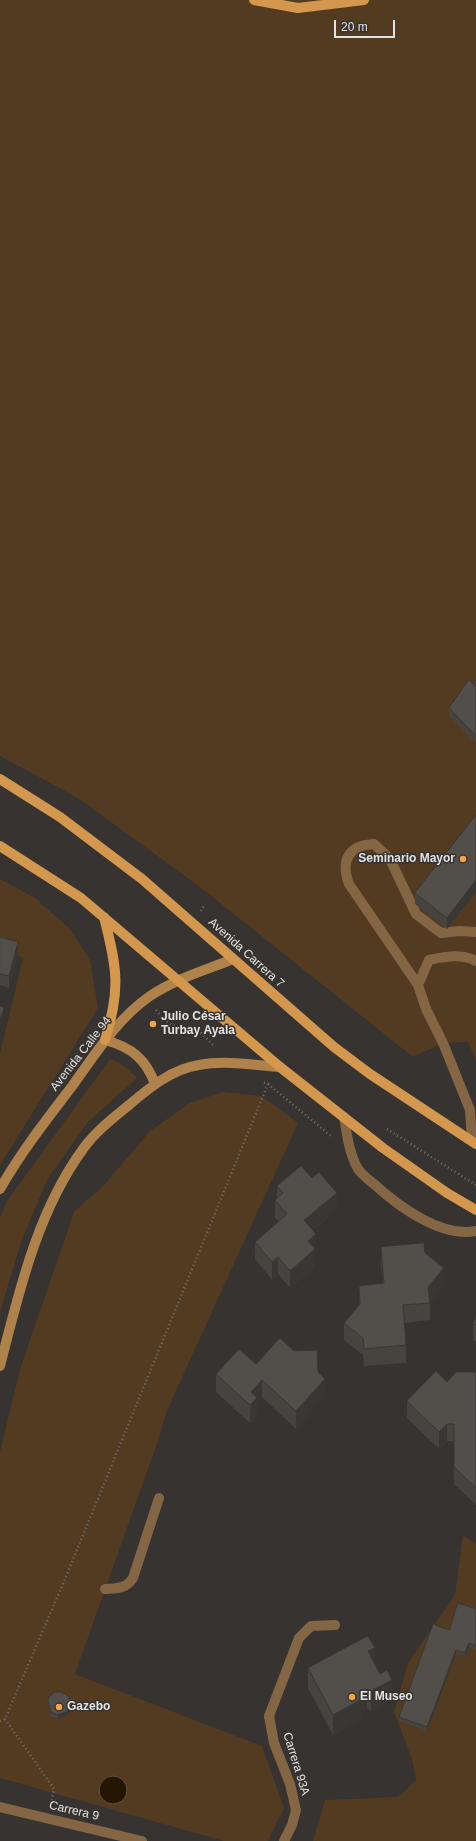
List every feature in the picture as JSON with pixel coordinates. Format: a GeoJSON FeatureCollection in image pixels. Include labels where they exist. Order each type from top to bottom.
{"type":"FeatureCollection","features":[{"type":"Feature","properties":{"kind":"main road"},"geometry":{"type":"LineString","coordinates":[[254,0],[298,8],[364,0]]}},
{"type":"Feature","properties":{"kind":"main road","name":"Avenida Carrera 7"},"geometry":{"type":"LineString","coordinates":[[0,779],[60,817],[142,879],[334,1047],[370,1074],[474,1142]]}},
{"type":"Feature","properties":{"kind":"main road"},"geometry":{"type":"LineString","coordinates":[[0,846],[81,898],[280,1067],[422,1176],[476,1210]]}},
{"type":"Feature","properties":{"kind":"main road"},"geometry":{"type":"LineString","coordinates":[[104,918],[113,951],[116,976],[116,997],[105,1040],[119,1044],[131,1050],[142,1059],[150,1071],[155,1084]]}},
{"type":"Feature","properties":{"kind":"main road","name":"Avenida Calle 94"},"geometry":{"type":"LineString","coordinates":[[0,1189],[29,1144],[105,1040],[135,1008],[150,996],[178,981],[233,959]]}},
{"type":"Feature","properties":{"kind":"main road"},"geometry":{"type":"LineString","coordinates":[[0,1366],[37,1237],[48,1208],[61,1183],[83,1148],[119,1113],[155,1084],[180,1070],[199,1064],[218,1063],[280,1067]]}},
{"type":"Feature","properties":{"kind":"street"},"geometry":{"type":"LineString","coordinates":[[474,1142],[470,1110],[443,1043],[426,1009],[418,985],[349,884],[346,876],[345,863],[351,851],[362,845],[374,844],[390,859],[416,914],[441,933],[460,931],[476,932]]}},
{"type":"Feature","properties":{"kind":"street"},"geometry":{"type":"LineString","coordinates":[[418,985],[429,960],[450,956],[470,958],[476,961]]}},
{"type":"Feature","properties":{"kind":"street"},"geometry":{"type":"LineString","coordinates":[[344,1117],[351,1154],[359,1171],[388,1197],[421,1219],[451,1230],[476,1231]]}},
{"type":"Feature","properties":{"kind":"street"},"geometry":{"type":"LineString","coordinates":[[104,1589],[119,1588],[128,1584],[133,1578],[159,1498]]}},
{"type":"Feature","properties":{"kind":"street","name":"Carrera 93A"},"geometry":{"type":"LineString","coordinates":[[284,1841],[292,1825],[296,1810],[290,1784],[274,1743],[269,1716],[299,1638],[311,1626],[335,1625]]}},
{"type":"Feature","properties":{"kind":"street","name":"Carrera 9"},"geometry":{"type":"LineString","coordinates":[[0,1807],[142,1841]]}},
{"type":"Feature","properties":{"kind":"path"},"geometry":{"type":"LineString","coordinates":[[156,1009],[162,1018],[172,1026],[201,1033],[215,1047]]}},
{"type":"Feature","properties":{"kind":"path"},"geometry":{"type":"LineString","coordinates":[[255,1081],[268,1084],[333,1138]]}},
{"type":"Feature","properties":{"kind":"path"},"geometry":{"type":"LineString","coordinates":[[0,1721],[5,1719],[65,1579],[268,1084]]}},
{"type":"Feature","properties":{"kind":"path"},"geometry":{"type":"LineString","coordinates":[[5,1719],[54,1789],[48,1818]]}},
{"type":"Feature","properties":{"kind":"shaded area"},"geometry":{"type":"Polygon","coordinates":[[[0,0],[476,0],[476,1060],[468,1042],[443,1043],[413,1057],[200,887],[78,798],[0,756],[0,0]]]}},
{"type":"Feature","properties":{"kind":"shaded area"},"geometry":{"type":"Polygon","coordinates":[[[0,879],[35,898],[69,928],[90,960],[98,1008],[0,1165],[0,1053],[23,958],[0,947],[0,879]]]}},
{"type":"Feature","properties":{"kind":"shaded area"},"geometry":{"type":"Polygon","coordinates":[[[110,1059],[118,1062],[137,1078],[88,1122],[48,1178],[21,1242],[0,1312],[0,1218],[7,1201],[110,1059]]]}},
{"type":"Feature","properties":{"kind":"shaded area"},"geometry":{"type":"Polygon","coordinates":[[[223,1092],[262,1096],[298,1123],[166,1413],[159,1438],[75,1674],[262,1746],[284,1808],[268,1841],[224,1841],[0,1778],[0,1452],[20,1369],[74,1212],[104,1185],[150,1131],[190,1103],[223,1092]]]}},
{"type":"Feature","properties":{"kind":"shaded area"},"geometry":{"type":"Polygon","coordinates":[[[463,1535],[476,1544],[476,1841],[313,1841],[325,1800],[398,1797],[416,1780],[412,1759],[394,1712],[408,1663],[455,1595],[463,1535]]]}},
{"type":"Feature","properties":{"kind":"shaded area"},"geometry":{"type":"Polygon","coordinates":[[[113,1776],[119,1777],[123,1780],[126,1784],[126,1796],[123,1800],[119,1803],[113,1804],[107,1803],[103,1800],[100,1796],[99,1790],[100,1784],[103,1780],[107,1777],[113,1776]]]}},
{"type":"Feature","properties":{"kind":"building"},"geometry":{"type":"Polygon","coordinates":[[[469,680],[476,687],[476,736],[449,708],[469,680]]]}},
{"type":"Feature","properties":{"kind":"building","name":"Seminario Mayor"},"geometry":{"type":"Polygon","coordinates":[[[476,815],[476,880],[447,918],[415,893],[476,815]]]}},
{"type":"Feature","properties":{"kind":"building"},"geometry":{"type":"Polygon","coordinates":[[[0,937],[18,942],[9,976],[0,974],[0,937]]]}},
{"type":"Feature","properties":{"kind":"building"},"geometry":{"type":"Polygon","coordinates":[[[0,1006],[4,1007],[0,1021],[0,1006]]]}},
{"type":"Feature","properties":{"kind":"building"},"geometry":{"type":"Polygon","coordinates":[[[301,1166],[312,1178],[319,1172],[337,1193],[304,1220],[316,1234],[308,1241],[315,1249],[290,1271],[278,1257],[272,1262],[255,1242],[287,1214],[275,1200],[283,1193],[277,1186],[301,1166]]]}},
{"type":"Feature","properties":{"kind":"building"},"geometry":{"type":"Polygon","coordinates":[[[424,1243],[425,1253],[444,1268],[428,1287],[430,1303],[403,1305],[406,1345],[364,1349],[363,1338],[344,1323],[360,1304],[359,1286],[384,1283],[381,1247],[424,1243]]]}},
{"type":"Feature","properties":{"kind":"building"},"geometry":{"type":"Polygon","coordinates":[[[476,1317],[476,1325],[473,1323],[476,1317]]]}},
{"type":"Feature","properties":{"kind":"building"},"geometry":{"type":"Polygon","coordinates":[[[280,1338],[294,1351],[317,1350],[318,1372],[325,1379],[296,1411],[262,1380],[251,1392],[257,1398],[250,1405],[216,1374],[239,1349],[256,1364],[280,1338]]]}},
{"type":"Feature","properties":{"kind":"building"},"geometry":{"type":"Polygon","coordinates":[[[436,1371],[447,1382],[456,1372],[476,1372],[476,1488],[454,1467],[454,1424],[447,1424],[439,1432],[407,1401],[436,1371]]]}},
{"type":"Feature","properties":{"kind":"building"},"geometry":{"type":"Polygon","coordinates":[[[458,1603],[476,1609],[476,1646],[469,1643],[465,1653],[456,1650],[427,1727],[399,1717],[433,1624],[449,1630],[458,1603]]]}},
{"type":"Feature","properties":{"kind":"building"},"geometry":{"type":"Polygon","coordinates":[[[368,1636],[375,1648],[368,1651],[380,1674],[387,1670],[392,1680],[371,1691],[367,1689],[359,1693],[362,1699],[333,1715],[308,1668],[368,1636]]]}},
{"type":"Feature","properties":{"kind":"building","name":"Gazebo"},"geometry":{"type":"Polygon","coordinates":[[[55,1692],[62,1692],[69,1697],[71,1704],[68,1711],[58,1715],[51,1712],[48,1701],[49,1697],[55,1692]]]}},
{"type":"Feature","properties":{"kind":"place","name":"Seminario Mayor"},"geometry":{"type":"Point","coordinates":[463,859]}},
{"type":"Feature","properties":{"kind":"place","name":"Julio César Turbay Ayala"},"geometry":{"type":"Point","coordinates":[153,1024]}},
{"type":"Feature","properties":{"kind":"place","name":"El Museo"},"geometry":{"type":"Point","coordinates":[352,1697]}},
{"type":"Feature","properties":{"kind":"place","name":"Gazebo"},"geometry":{"type":"Point","coordinates":[59,1707]}}]}
